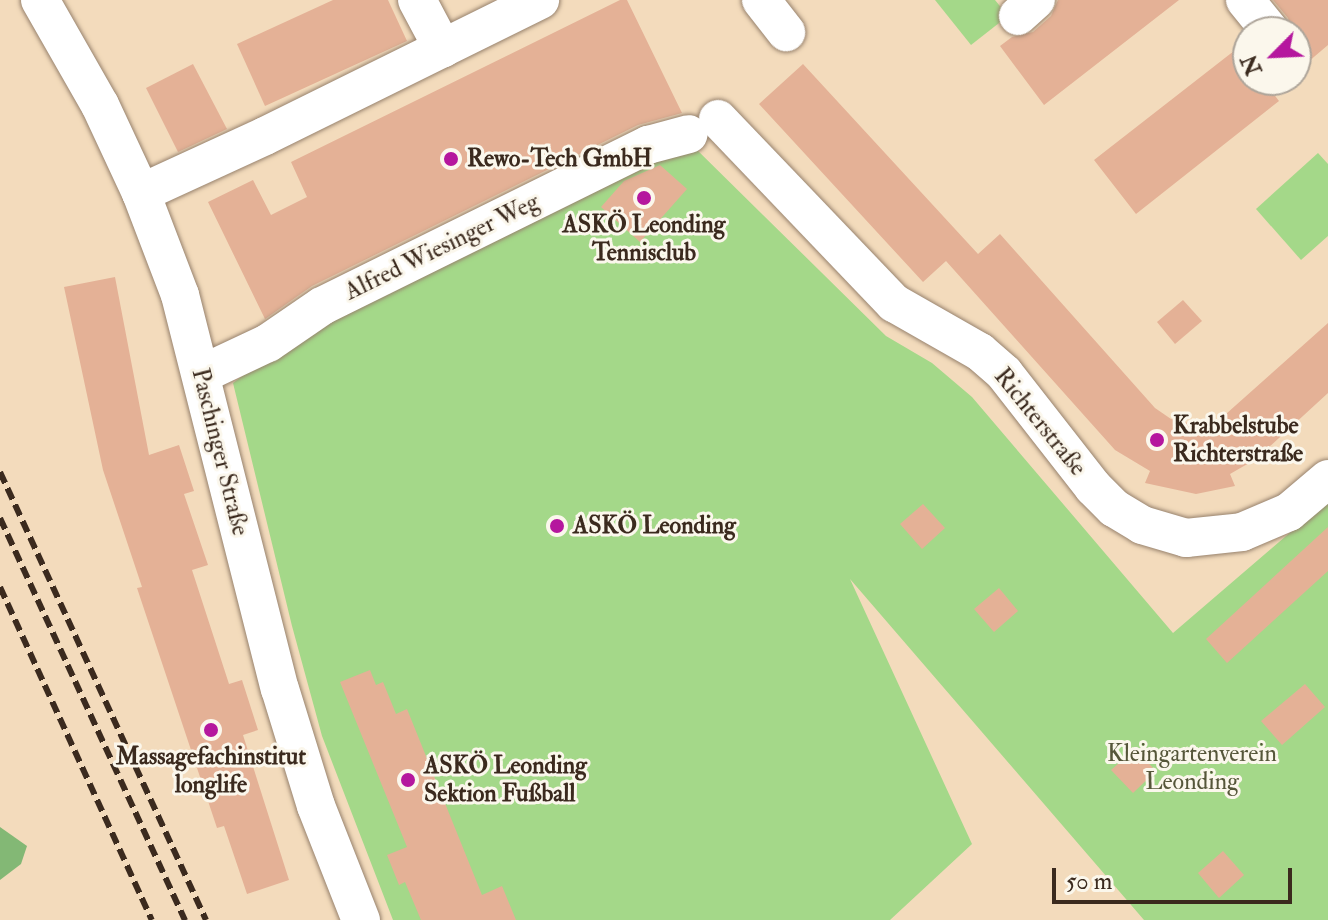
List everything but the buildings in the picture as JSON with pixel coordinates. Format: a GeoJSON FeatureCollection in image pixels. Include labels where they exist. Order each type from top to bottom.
{"type":"FeatureCollection","features":[{"type":"Feature","properties":{"kind":"street"},"geometry":{"type":"LineString","coordinates":[[417,0],[443,49]]}},
{"type":"Feature","properties":{"kind":"street"},"geometry":{"type":"LineString","coordinates":[[141,193],[540,0]]}},
{"type":"Feature","properties":{"kind":"street"},"geometry":{"type":"LineString","coordinates":[[761,0],[786,32]]}},
{"type":"Feature","properties":{"kind":"street"},"geometry":{"type":"LineString","coordinates":[[1245,0],[1258,16]]}},
{"type":"Feature","properties":{"kind":"street","name":"Paschinger Straße"},"geometry":{"type":"LineString","coordinates":[[54,5],[141,193],[180,295],[280,689],[316,806],[361,920]]}},
{"type":"Feature","properties":{"kind":"street","name":"Alfred Wiesinger Weg"},"geometry":{"type":"LineString","coordinates":[[202,374],[268,343],[322,306],[363,285],[648,145],[704,127]]}},
{"type":"Feature","properties":{"kind":"street","name":"Richterstraße"},"geometry":{"type":"LineString","coordinates":[[704,127],[894,303],[980,352],[1004,373],[1093,487],[1128,517],[1163,533],[1215,538],[1268,523],[1289,512],[1328,479]]}},
{"type":"Feature","properties":{"kind":"green space"},"geometry":{"type":"Polygon","coordinates":[[[935,0],[995,0],[1008,16],[971,45],[935,0]]]}},
{"type":"Feature","properties":{"kind":"green space","name":"ASKÖ Leonding"},"geometry":{"type":"Polygon","coordinates":[[[692,145],[886,336],[932,363],[972,397],[1173,633],[1328,500],[1328,920],[1144,920],[850,579],[972,844],[890,920],[393,920],[322,736],[233,383],[327,314],[692,145]]]}},
{"type":"Feature","properties":{"kind":"green space"},"geometry":{"type":"Polygon","coordinates":[[[1318,153],[1328,164],[1328,236],[1301,260],[1256,209],[1318,153]]]}},
{"type":"Feature","properties":{"kind":"green space"},"geometry":{"type":"Polygon","coordinates":[[[0,827],[27,846],[21,864],[0,880],[0,827]]]}},
{"type":"Feature","properties":{"kind":"railway"},"geometry":{"type":"LineString","coordinates":[[0,472],[206,920]]}},
{"type":"Feature","properties":{"kind":"railway"},"geometry":{"type":"LineString","coordinates":[[0,518],[185,920]]}},
{"type":"Feature","properties":{"kind":"railway"},"geometry":{"type":"LineString","coordinates":[[0,587],[152,920]]}},
{"type":"Feature","properties":{"kind":"place","name":"Rewo-Tech GmbH"},"geometry":{"type":"Point","coordinates":[451,159]}},
{"type":"Feature","properties":{"kind":"place","name":"ASKÖ Leonding Tennisclub"},"geometry":{"type":"Point","coordinates":[644,198]}},
{"type":"Feature","properties":{"kind":"place","name":"Krabbelstube Richterstraße"},"geometry":{"type":"Point","coordinates":[1157,440]}},
{"type":"Feature","properties":{"kind":"place","name":"ASKÖ Leonding"},"geometry":{"type":"Point","coordinates":[557,526]}},
{"type":"Feature","properties":{"kind":"place","name":"Massagefachinstitut longlife"},"geometry":{"type":"Point","coordinates":[211,730]}},
{"type":"Feature","properties":{"kind":"place","name":"ASKÖ Leonding Sektion Fußball"},"geometry":{"type":"Point","coordinates":[408,780]}},
{"type":"Feature","properties":{"kind":"park label","name":"Kleingartenverein Leonding"},"geometry":{"type":"Point","coordinates":[1192,768]}}]}
